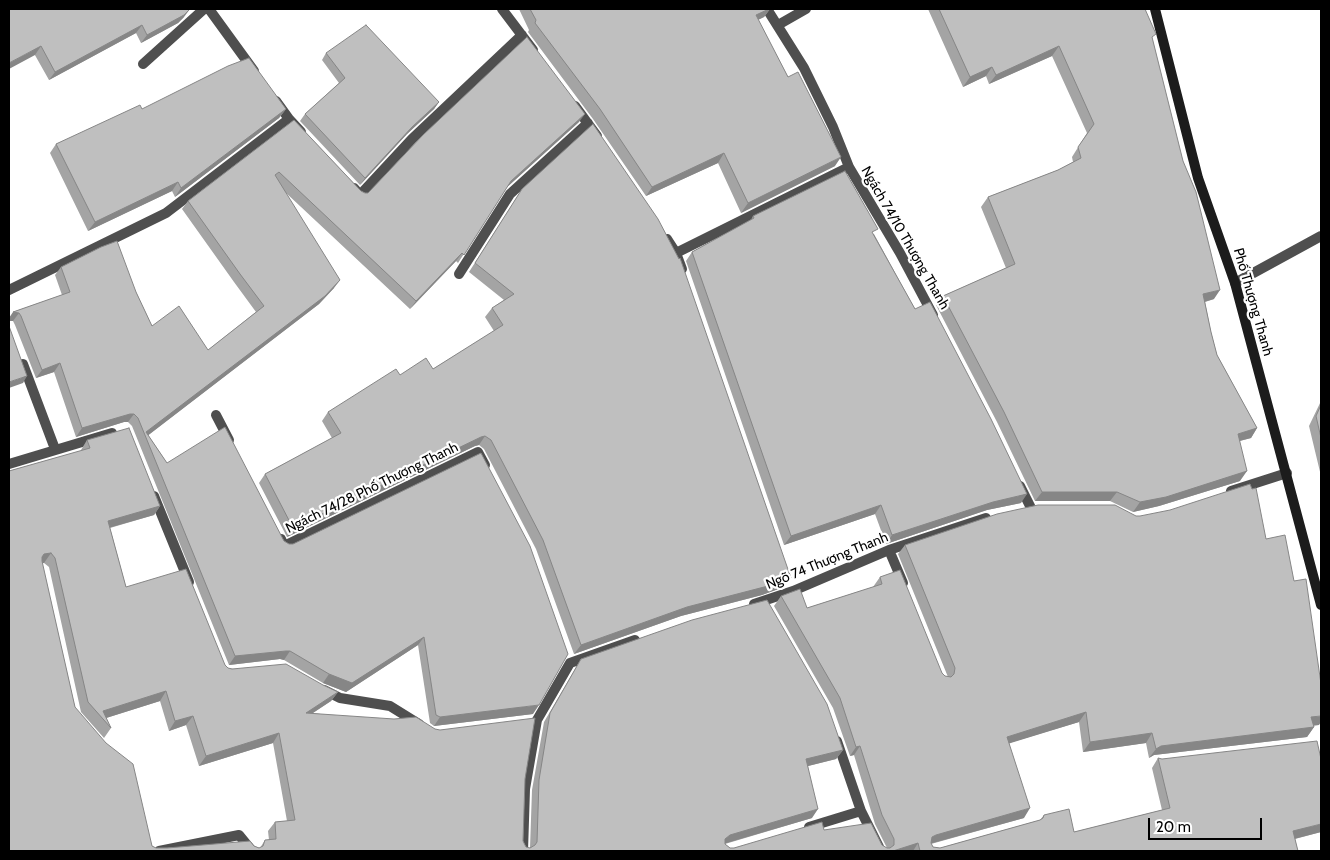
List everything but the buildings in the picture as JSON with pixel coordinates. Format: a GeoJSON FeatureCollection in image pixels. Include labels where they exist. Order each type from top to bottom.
{"type":"FeatureCollection","features":[{"type":"Feature","properties":{"kind":"street"},"geometry":{"type":"LineString","coordinates":[[143,64],[204,9]]}},
{"type":"Feature","properties":{"kind":"street"},"geometry":{"type":"LineString","coordinates":[[209,9],[260,80]]}},
{"type":"Feature","properties":{"kind":"street"},"geometry":{"type":"LineString","coordinates":[[502,9],[538,57]]}},
{"type":"Feature","properties":{"kind":"street","name":"Ngách 74/10 Thượng Thanh"},"geometry":{"type":"LineString","coordinates":[[767,9],[804,68],[833,128],[849,167],[900,253],[937,322]]}},
{"type":"Feature","properties":{"kind":"street"},"geometry":{"type":"LineString","coordinates":[[778,25],[806,9]]}},
{"type":"Feature","properties":{"kind":"street","name":"Phố Thượng Thanh"},"geometry":{"type":"LineString","coordinates":[[1155,9],[1198,178],[1236,283],[1321,605]]}},
{"type":"Feature","properties":{"kind":"street"},"geometry":{"type":"LineString","coordinates":[[347,181],[360,195],[412,139],[522,35]]}},
{"type":"Feature","properties":{"kind":"street"},"geometry":{"type":"LineString","coordinates":[[272,95],[289,119],[308,140]]}},
{"type":"Feature","properties":{"kind":"street"},"geometry":{"type":"LineString","coordinates":[[572,101],[605,148]]}},
{"type":"Feature","properties":{"kind":"street"},"geometry":{"type":"LineString","coordinates":[[9,290],[166,213],[289,119]]}},
{"type":"Feature","properties":{"kind":"street"},"geometry":{"type":"LineString","coordinates":[[459,274],[510,194],[588,123]]}},
{"type":"Feature","properties":{"kind":"street"},"geometry":{"type":"LineString","coordinates":[[676,253],[849,167]]}},
{"type":"Feature","properties":{"kind":"street"},"geometry":{"type":"LineString","coordinates":[[660,229],[676,253],[686,280]]}},
{"type":"Feature","properties":{"kind":"street"},"geometry":{"type":"LineString","coordinates":[[1236,283],[1321,236]]}},
{"type":"Feature","properties":{"kind":"street"},"geometry":{"type":"LineString","coordinates":[[19,353],[55,449]]}},
{"type":"Feature","properties":{"kind":"street"},"geometry":{"type":"LineString","coordinates":[[216,415],[234,450]]}},
{"type":"Feature","properties":{"kind":"street"},"geometry":{"type":"LineString","coordinates":[[9,464],[126,429]]}},
{"type":"Feature","properties":{"kind":"street","name":"Ngách 74/28 Phố Thượng Thanh"},"geometry":{"type":"LineString","coordinates":[[275,529],[284,546],[478,452],[491,477]]}},
{"type":"Feature","properties":{"kind":"street"},"geometry":{"type":"LineString","coordinates":[[1224,493],[1287,473]]}},
{"type":"Feature","properties":{"kind":"street"},"geometry":{"type":"LineString","coordinates":[[1015,475],[1031,509]]}},
{"type":"Feature","properties":{"kind":"street"},"geometry":{"type":"LineString","coordinates":[[150,488],[192,589]]}},
{"type":"Feature","properties":{"kind":"street","name":"Ngõ 74 Thượng Thanh"},"geometry":{"type":"LineString","coordinates":[[746,607],[766,606],[791,587],[889,550],[997,515]]}},
{"type":"Feature","properties":{"kind":"street"},"geometry":{"type":"LineString","coordinates":[[889,550],[907,593]]}},
{"type":"Feature","properties":{"kind":"street"},"geometry":{"type":"LineString","coordinates":[[523,851],[525,789],[532,720],[568,658],[648,636]]}},
{"type":"Feature","properties":{"kind":"street"},"geometry":{"type":"LineString","coordinates":[[312,684],[340,698],[390,706],[424,728]]}},
{"type":"Feature","properties":{"kind":"street"},"geometry":{"type":"LineString","coordinates":[[833,729],[861,812],[881,851]]}},
{"type":"Feature","properties":{"kind":"street"},"geometry":{"type":"LineString","coordinates":[[798,830],[861,812]]}},
{"type":"Feature","properties":{"kind":"street"},"geometry":{"type":"LineString","coordinates":[[159,851],[239,835],[252,851]]}}]}
